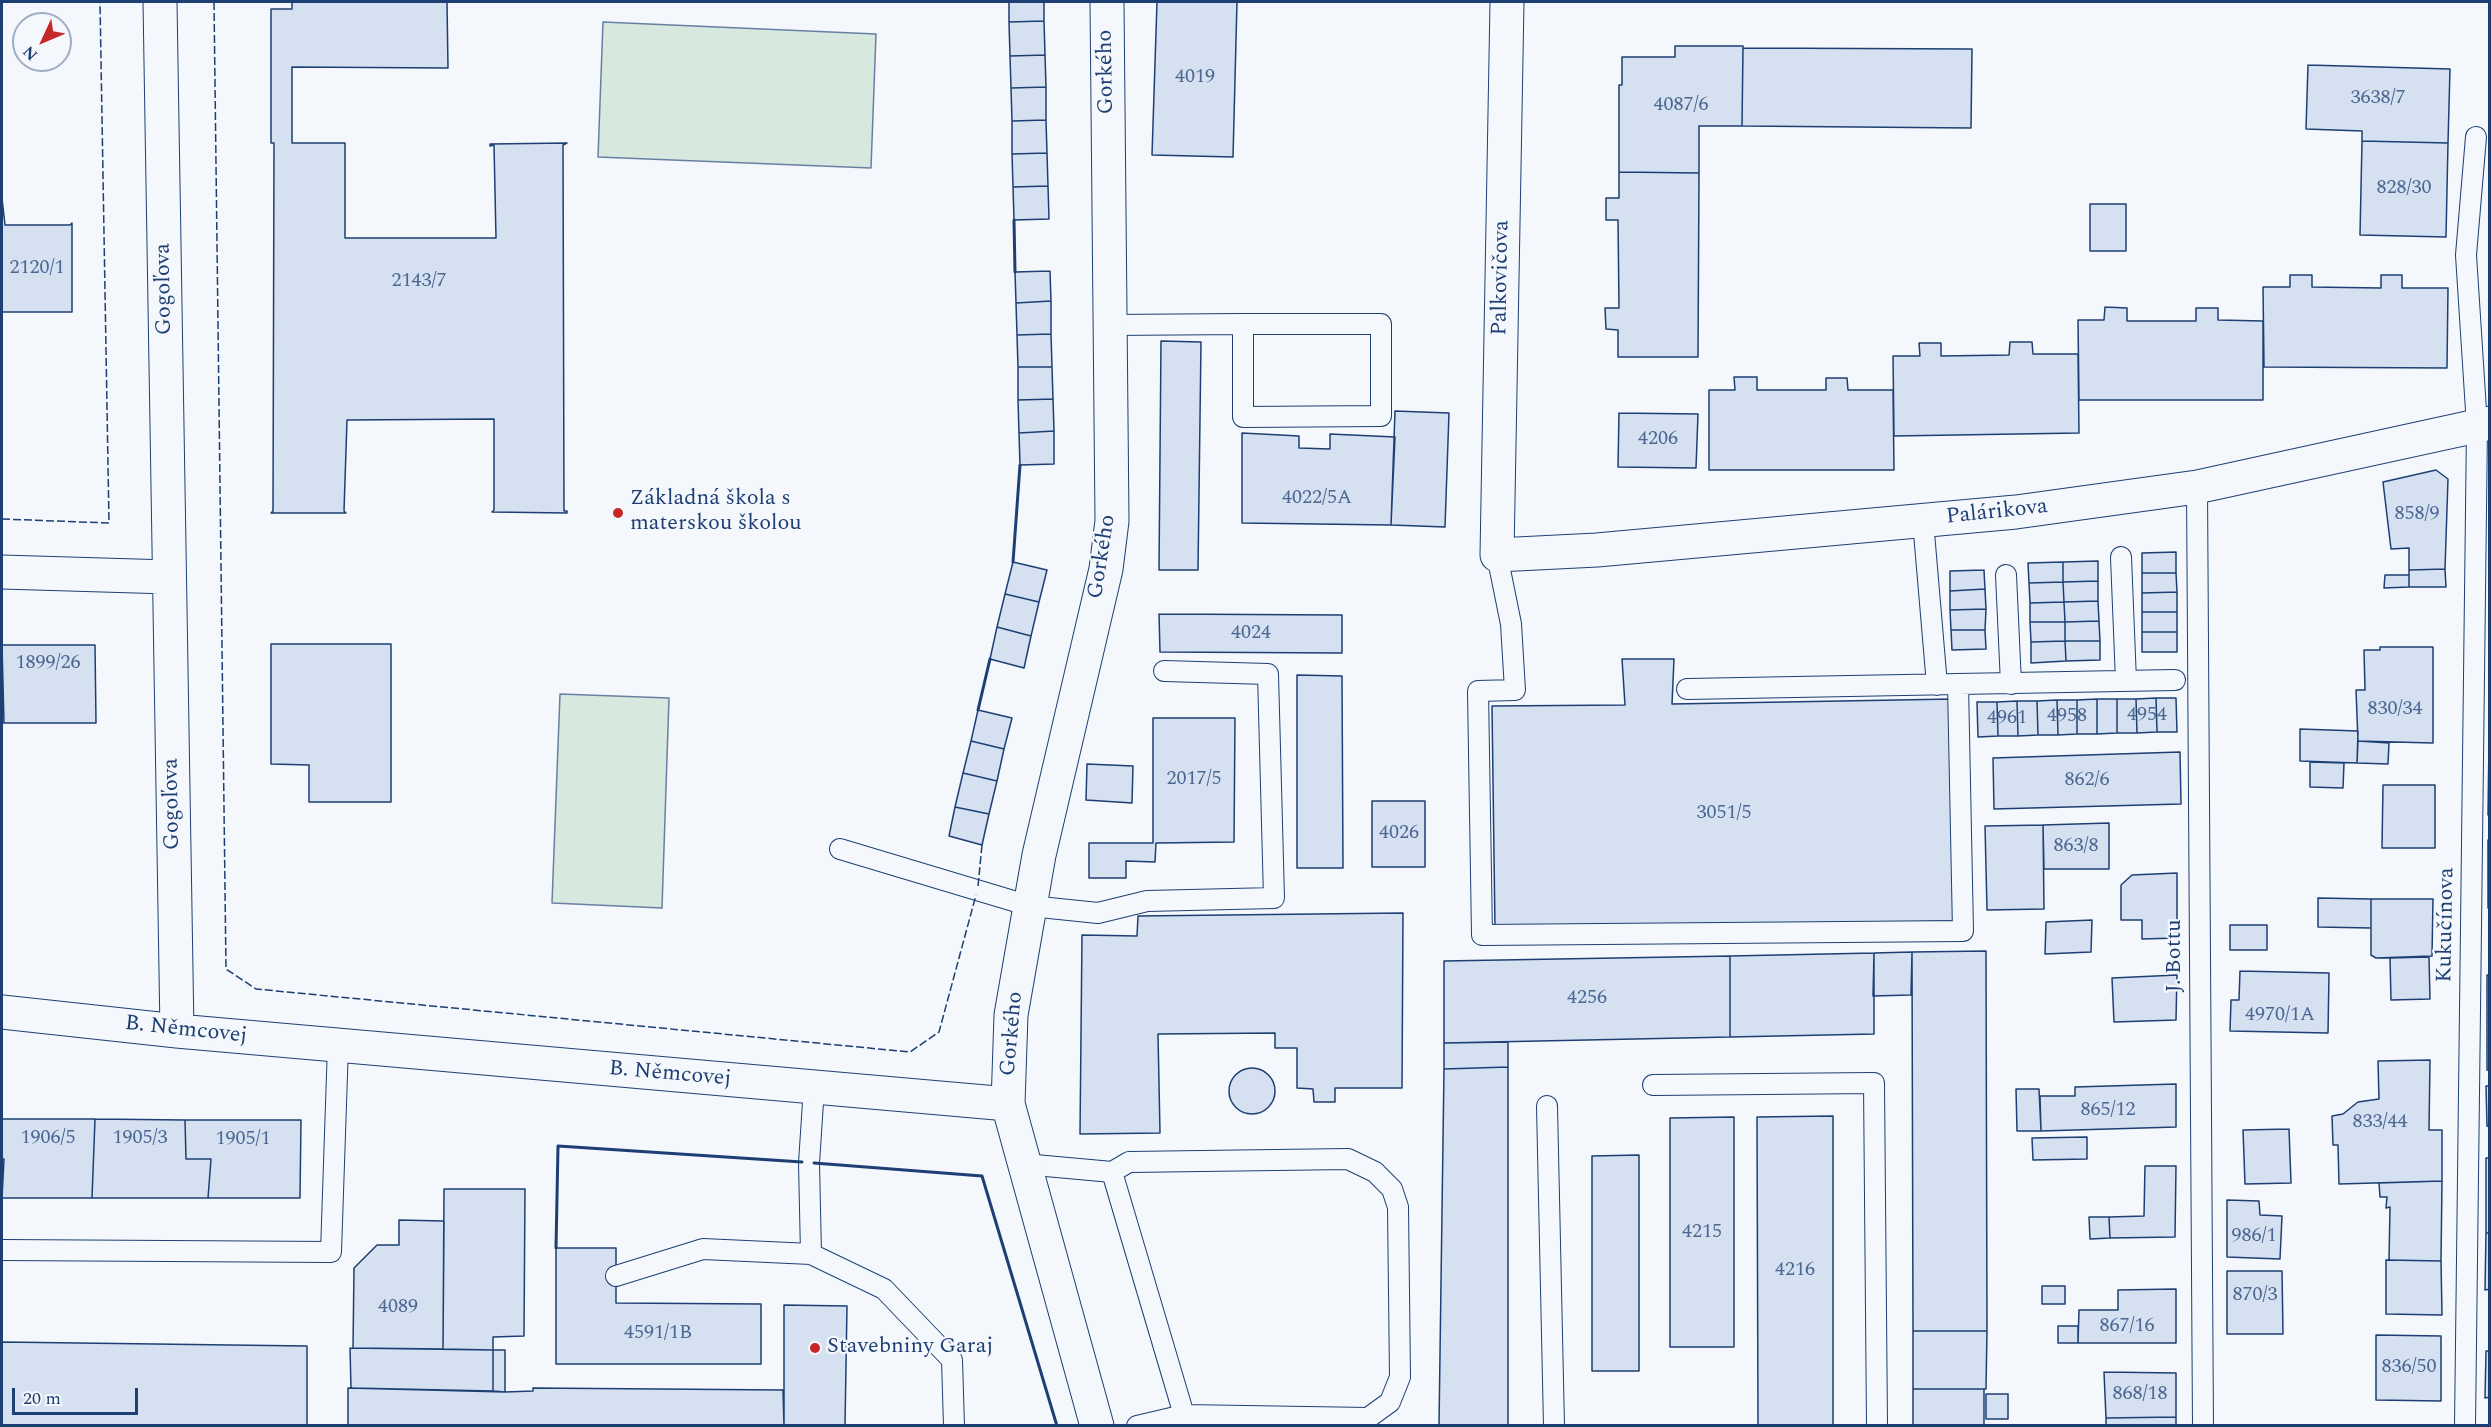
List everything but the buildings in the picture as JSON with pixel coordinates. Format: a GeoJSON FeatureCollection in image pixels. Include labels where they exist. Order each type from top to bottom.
{"type":"FeatureCollection","features":[{"type":"Feature","properties":{"kind":"street","name":"Gogoľova"},"geometry":{"type":"LineString","coordinates":[[160,2],[177,1031]]}},
{"type":"Feature","properties":{"kind":"street","name":"Gorkého"},"geometry":{"type":"LineString","coordinates":[[1008,1104],[1011,1015],[1039,855],[1106,569],[1112,521],[1107,2]]}},
{"type":"Feature","properties":{"kind":"street","name":"Palkovičova"},"geometry":{"type":"LineString","coordinates":[[1497,555],[1506,2]]}},
{"type":"Feature","properties":{"kind":"street","name":"Palárikova"},"geometry":{"type":"LineString","coordinates":[[1497,555],[1597,550],[2016,512],[2198,487],[2483,425]]}},
{"type":"Feature","properties":{"kind":"street"},"geometry":{"type":"LineString","coordinates":[[2,572],[169,577]]}},
{"type":"Feature","properties":{"kind":"street","name":"B. Němcovej"},"geometry":{"type":"LineString","coordinates":[[2,1012],[338,1046],[1008,1104]]}},
{"type":"Feature","properties":{"kind":"street"},"geometry":{"type":"LineString","coordinates":[[1008,1104],[1097,1425]]}},
{"type":"Feature","properties":{"kind":"lane","name":"Kukučínova"},"geometry":{"type":"LineString","coordinates":[[2465,1425],[2483,425],[2466,255],[2476,136]]}},
{"type":"Feature","properties":{"kind":"lane"},"geometry":{"type":"LineString","coordinates":[[1110,325],[1243,324],[1381,324],[1381,416],[1243,417],[1243,324]]}},
{"type":"Feature","properties":{"kind":"lane","name":"J. Bottu"},"geometry":{"type":"LineString","coordinates":[[2198,487],[2203,1425]]}},
{"type":"Feature","properties":{"kind":"lane"},"geometry":{"type":"LineString","coordinates":[[1923,521],[1937,685]]}},
{"type":"Feature","properties":{"kind":"lane"},"geometry":{"type":"LineString","coordinates":[[1497,555],[1511,624],[1515,690],[1478,691],[1482,935],[1963,931],[1958,684]]}},
{"type":"Feature","properties":{"kind":"lane"},"geometry":{"type":"LineString","coordinates":[[2121,557],[2126,681]]}},
{"type":"Feature","properties":{"kind":"lane"},"geometry":{"type":"LineString","coordinates":[[2006,575],[2011,684]]}},
{"type":"Feature","properties":{"kind":"lane"},"geometry":{"type":"LineString","coordinates":[[840,849],[1030,906],[1098,913],[1146,901],[1274,898],[1268,674],[1164,671]]}},
{"type":"Feature","properties":{"kind":"lane"},"geometry":{"type":"LineString","coordinates":[[1687,689],[2175,680]]}},
{"type":"Feature","properties":{"kind":"lane"},"geometry":{"type":"LineString","coordinates":[[2,1250],[331,1252],[338,1046]]}},
{"type":"Feature","properties":{"kind":"lane"},"geometry":{"type":"LineString","coordinates":[[1653,1085],[1874,1083],[1877,1425]]}},
{"type":"Feature","properties":{"kind":"lane"},"geometry":{"type":"LineString","coordinates":[[811,1254],[809,1163],[814,1088]]}},
{"type":"Feature","properties":{"kind":"lane"},"geometry":{"type":"LineString","coordinates":[[1547,1106],[1554,1425]]}},
{"type":"Feature","properties":{"kind":"lane"},"geometry":{"type":"LineString","coordinates":[[1024,1164],[1113,1173],[1129,1162],[1348,1159],[1375,1172],[1392,1189],[1398,1207],[1400,1377],[1390,1402],[1368,1418],[1184,1415],[1137,1425]]}},
{"type":"Feature","properties":{"kind":"lane"},"geometry":{"type":"LineString","coordinates":[[1113,1173],[1184,1415]]}},
{"type":"Feature","properties":{"kind":"lane"},"geometry":{"type":"LineString","coordinates":[[616,1276],[703,1250],[811,1254],[884,1289],[952,1360],[954,1425]]}},
{"type":"Feature","properties":{"kind":"shaded area"},"geometry":{"type":"Polygon","coordinates":[[[603,22],[876,34],[871,168],[598,157],[603,22]]]}},
{"type":"Feature","properties":{"kind":"shaded area"},"geometry":{"type":"Polygon","coordinates":[[[560,694],[669,698],[662,908],[552,903],[560,694]]]}},
{"type":"Feature","properties":{"kind":"fence"},"geometry":{"type":"LineString","coordinates":[[2,519],[109,523],[100,2]]}},
{"type":"Feature","properties":{"kind":"fence"},"geometry":{"type":"LineString","coordinates":[[214,2],[226,969],[256,989],[910,1052],[939,1032],[976,895]]}},
{"type":"Feature","properties":{"kind":"fence"},"geometry":{"type":"LineString","coordinates":[[978,886],[982,845]]}},
{"type":"Feature","properties":{"kind":"wall"},"geometry":{"type":"LineString","coordinates":[[1014,220],[1015,272]]}},
{"type":"Feature","properties":{"kind":"wall"},"geometry":{"type":"LineString","coordinates":[[1013,562],[1020,465]]}},
{"type":"Feature","properties":{"kind":"wall"},"geometry":{"type":"LineString","coordinates":[[978,710],[990,659]]}},
{"type":"Feature","properties":{"kind":"wall"},"geometry":{"type":"LineString","coordinates":[[556,1248],[558,1146],[802,1162]]}},
{"type":"Feature","properties":{"kind":"wall"},"geometry":{"type":"LineString","coordinates":[[814,1163],[982,1176],[1057,1426]]}},
{"type":"Feature","properties":{"kind":"place","name":"Základná škola s materskou školou"},"geometry":{"type":"Point","coordinates":[618,513]}},
{"type":"Feature","properties":{"kind":"place","name":"Stavebniny Garaj"},"geometry":{"type":"Point","coordinates":[815,1348]}}]}
